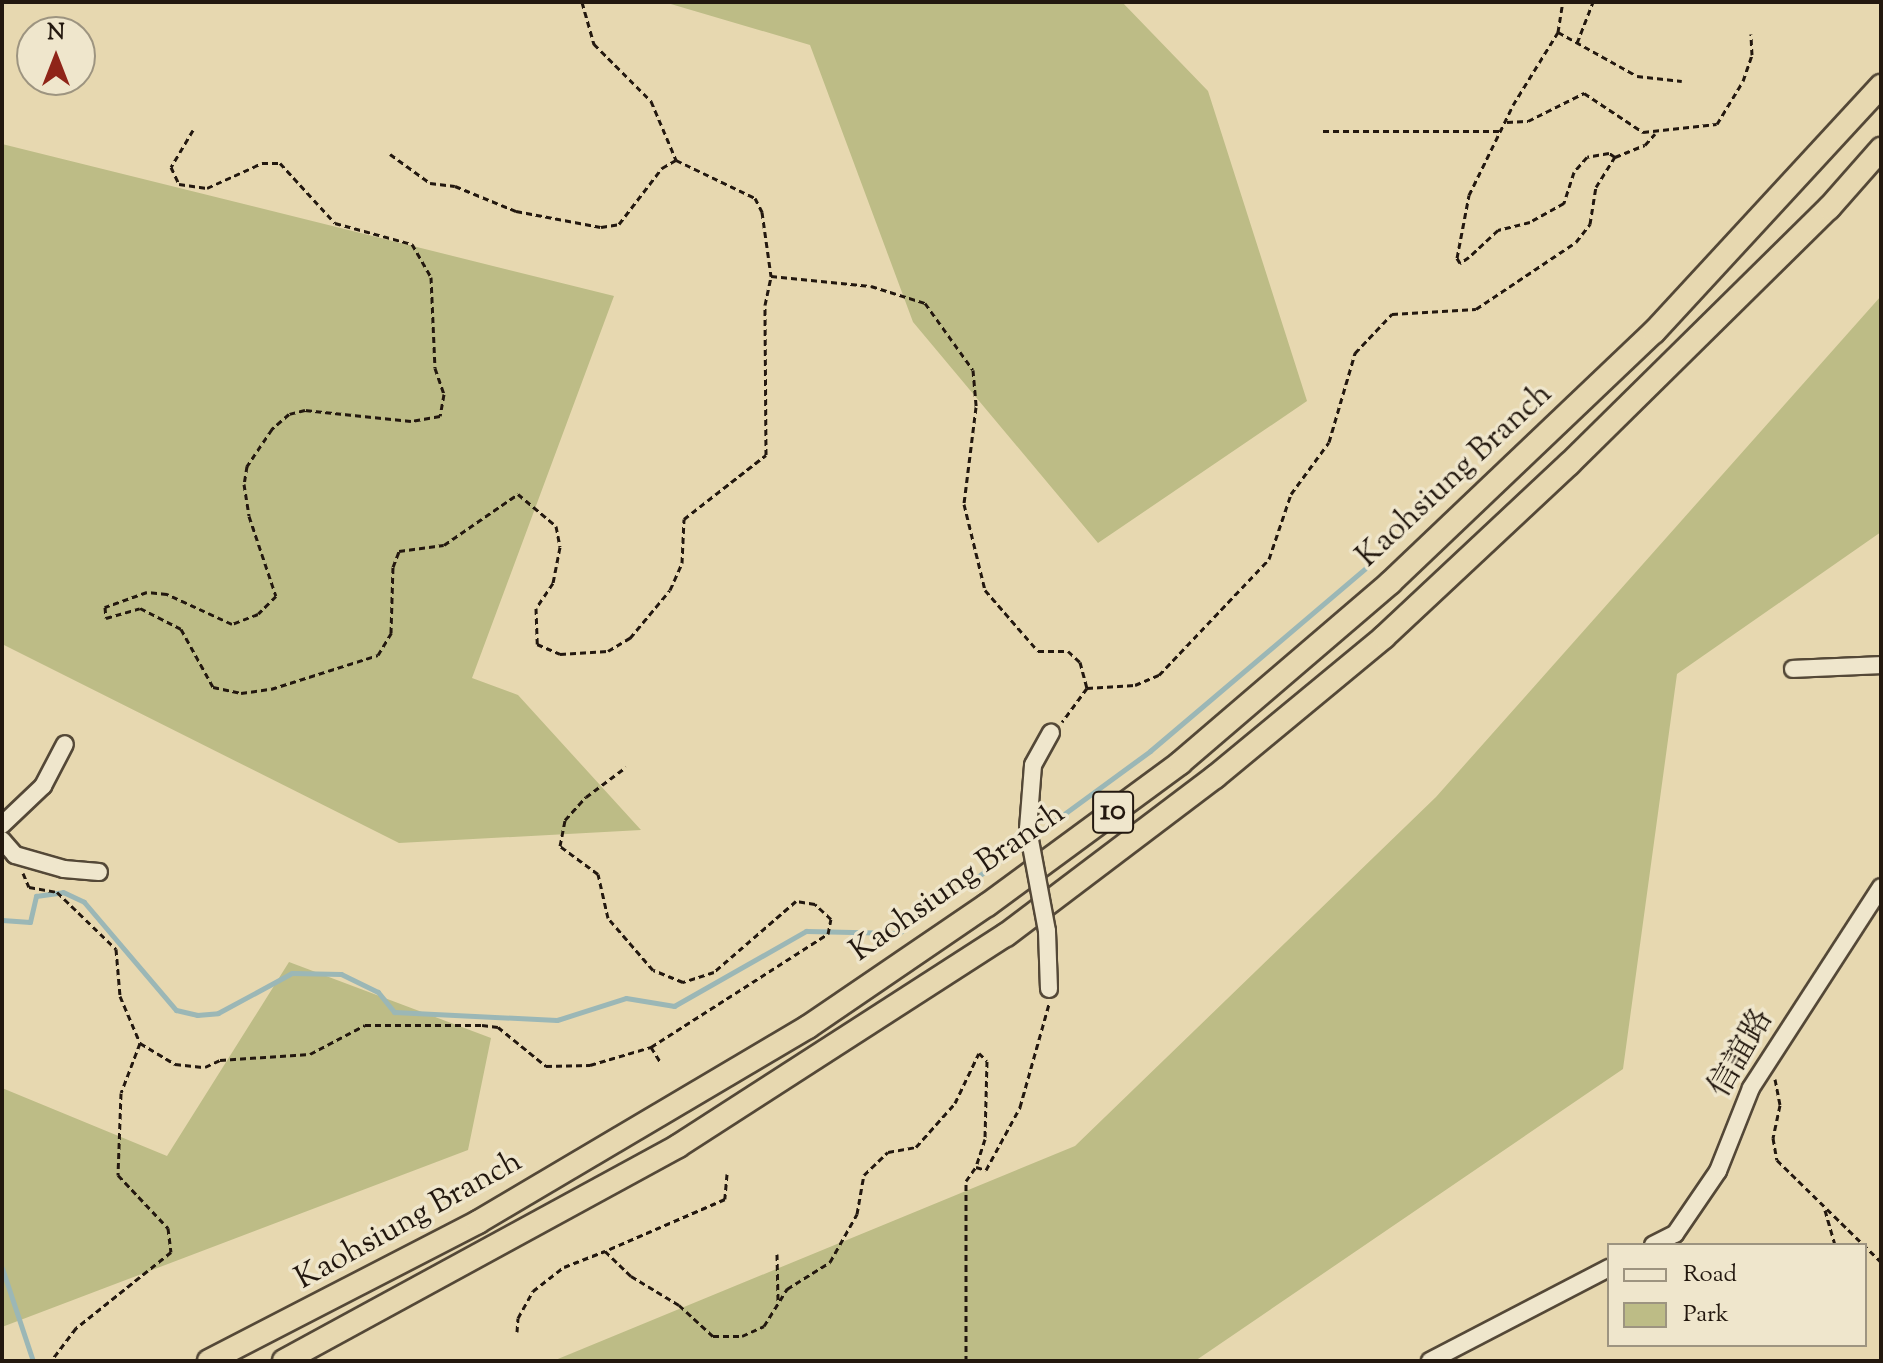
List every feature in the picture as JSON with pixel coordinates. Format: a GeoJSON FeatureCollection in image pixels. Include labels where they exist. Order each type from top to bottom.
{"type":"FeatureCollection","features":[{"type":"Feature","properties":{"kind":"highway","name":"Kaohsiung Branch"},"geometry":{"type":"LineString","coordinates":[[209,1361],[478,1222],[808,1027],[1180,763],[1390,583],[1654,332],[1881,86]]}},
{"type":"Feature","properties":{"kind":"highway","name":"Kaohsiung Branch"},"geometry":{"type":"LineString","coordinates":[[284,1361],[691,1138],[1006,935],[1203,786],[1384,637],[1569,464],[1819,219],[1881,149]]}},
{"type":"Feature","properties":{"kind":"street"},"geometry":{"type":"LineString","coordinates":[[1793,669],[1881,665]]}},
{"type":"Feature","properties":{"kind":"street"},"geometry":{"type":"LineString","coordinates":[[1049,989],[1047,931],[1028,829],[1033,765],[1051,733]]}},
{"type":"Feature","properties":{"kind":"street"},"geometry":{"type":"LineString","coordinates":[[2,825],[43,786],[65,744]]}},
{"type":"Feature","properties":{"kind":"street"},"geometry":{"type":"LineString","coordinates":[[2,840],[15,855],[64,869],[99,872]]}},
{"type":"Feature","properties":{"kind":"street","name":"信誼路"},"geometry":{"type":"LineString","coordinates":[[1657,1243],[1675,1234],[1718,1171],[1738,1112],[1770,1056],[1881,887]]}},
{"type":"Feature","properties":{"kind":"street"},"geometry":{"type":"LineString","coordinates":[[1430,1361],[1607,1269]]}},
{"type":"Feature","properties":{"kind":"path"},"geometry":{"type":"LineString","coordinates":[[193,130],[171,167],[179,184],[207,188],[262,163],[280,163],[335,223],[412,244],[431,277],[435,368],[444,394],[440,416],[411,421],[305,410],[289,414],[272,429],[247,466],[244,484],[249,516],[276,596],[258,614],[232,624],[167,594],[147,592],[105,607],[106,618],[140,608],[181,629],[213,687],[241,693],[271,689],[378,655],[391,633],[393,567],[399,551],[444,545],[518,494],[556,526],[560,547],[553,583],[536,608],[537,644],[560,654],[608,651],[630,638],[656,613],[670,590],[682,563],[684,519],[766,455],[765,305],[771,276],[755,198],[676,160],[651,101],[594,44],[582,2]]}},
{"type":"Feature","properties":{"kind":"path"},"geometry":{"type":"LineString","coordinates":[[1563,2],[1558,32],[1501,131],[1469,195],[1459,234],[1460,263],[1498,230],[1530,222],[1564,203],[1574,172],[1587,157],[1615,157],[1645,145],[1656,133]]}},
{"type":"Feature","properties":{"kind":"path"},"geometry":{"type":"LineString","coordinates":[[1577,43],[1593,2]]}},
{"type":"Feature","properties":{"kind":"path"},"geometry":{"type":"LineString","coordinates":[[1558,32],[1637,76],[1682,81]]}},
{"type":"Feature","properties":{"kind":"path"},"geometry":{"type":"LineString","coordinates":[[1507,122],[1528,121],[1584,93],[1643,132],[1717,124],[1743,81],[1752,55],[1751,34]]}},
{"type":"Feature","properties":{"kind":"path"},"geometry":{"type":"LineString","coordinates":[[1323,131],[1501,131]]}},
{"type":"Feature","properties":{"kind":"path"},"geometry":{"type":"LineString","coordinates":[[390,154],[418,178],[455,186],[516,211],[601,227],[619,224],[662,168],[676,160]]}},
{"type":"Feature","properties":{"kind":"path"},"geometry":{"type":"LineString","coordinates":[[1051,733],[1087,688],[1135,685],[1159,675],[1269,559],[1291,494],[1329,442],[1355,353],[1392,314],[1476,309],[1576,242],[1590,224],[1596,187],[1615,157]]}},
{"type":"Feature","properties":{"kind":"path"},"geometry":{"type":"LineString","coordinates":[[771,276],[871,286],[925,303],[973,370],[976,407],[964,504],[985,590],[1038,651],[1068,651],[1080,662],[1087,688]]}},
{"type":"Feature","properties":{"kind":"path"},"geometry":{"type":"LineString","coordinates":[[15,855],[29,887],[57,892],[116,949],[120,996],[140,1043],[175,1064],[205,1067],[220,1060],[310,1054],[365,1025],[498,1027],[546,1066],[563,1068],[634,1056],[809,950],[828,934],[831,919],[815,904],[796,901],[714,972],[683,982],[653,970],[608,918],[598,874],[560,846],[565,820],[626,767]]}},
{"type":"Feature","properties":{"kind":"path"},"geometry":{"type":"LineString","coordinates":[[976,1167],[986,1170],[1007,1139],[1049,1010],[1049,989]]}},
{"type":"Feature","properties":{"kind":"path"},"geometry":{"type":"LineString","coordinates":[[51,1361],[76,1328],[171,1252],[168,1228],[118,1175],[121,1093],[140,1043]]}},
{"type":"Feature","properties":{"kind":"path"},"geometry":{"type":"LineString","coordinates":[[651,1047],[661,1063]]}},
{"type":"Feature","properties":{"kind":"path"},"geometry":{"type":"LineString","coordinates":[[605,1251],[631,1276],[679,1305],[713,1336],[742,1336],[764,1326],[787,1289],[830,1262],[857,1214],[864,1175],[888,1152],[916,1147],[955,1103],[979,1053],[987,1061],[985,1139],[976,1167],[966,1181],[966,1361]]}},
{"type":"Feature","properties":{"kind":"path"},"geometry":{"type":"LineString","coordinates":[[1770,1056],[1780,1105],[1773,1138],[1777,1160],[1862,1243]]}},
{"type":"Feature","properties":{"kind":"path"},"geometry":{"type":"LineString","coordinates":[[517,1332],[518,1318],[533,1291],[564,1267],[725,1199],[727,1174]]}},
{"type":"Feature","properties":{"kind":"path"},"geometry":{"type":"LineString","coordinates":[[1825,1207],[1834,1243]]}},
{"type":"Feature","properties":{"kind":"path"},"geometry":{"type":"LineString","coordinates":[[777,1254],[778,1301]]}},
{"type":"Feature","properties":{"kind":"green space"},"geometry":{"type":"Polygon","coordinates":[[[664,2],[1122,2],[1208,91],[1307,401],[1098,543],[913,322],[810,45],[664,2]]]}},
{"type":"Feature","properties":{"kind":"green space"},"geometry":{"type":"Polygon","coordinates":[[[2,144],[614,296],[472,678],[518,695],[641,830],[399,843],[2,644],[2,144]]]}},
{"type":"Feature","properties":{"kind":"green space"},"geometry":{"type":"Polygon","coordinates":[[[1881,296],[1881,532],[1677,674],[1623,1069],[1195,1361],[553,1361],[1075,1146],[1436,797],[1881,296]]]}},
{"type":"Feature","properties":{"kind":"green space"},"geometry":{"type":"Polygon","coordinates":[[[289,962],[491,1038],[468,1150],[2,1327],[2,1088],[167,1156],[289,962]]]}},
{"type":"Feature","properties":{"kind":"waterway"},"geometry":{"type":"LineString","coordinates":[[1034,836],[1150,751],[1366,568]]}},
{"type":"Feature","properties":{"kind":"waterway"},"geometry":{"type":"LineString","coordinates":[[2,920],[30,922],[36,896],[63,892],[84,902],[176,1010],[197,1015],[218,1013],[292,973],[341,974],[378,992],[394,1012],[557,1020],[626,998],[674,1006],[806,931],[899,933],[1026,842]]}},
{"type":"Feature","properties":{"kind":"waterway"},"geometry":{"type":"LineString","coordinates":[[2,1268],[33,1361]]}}]}
